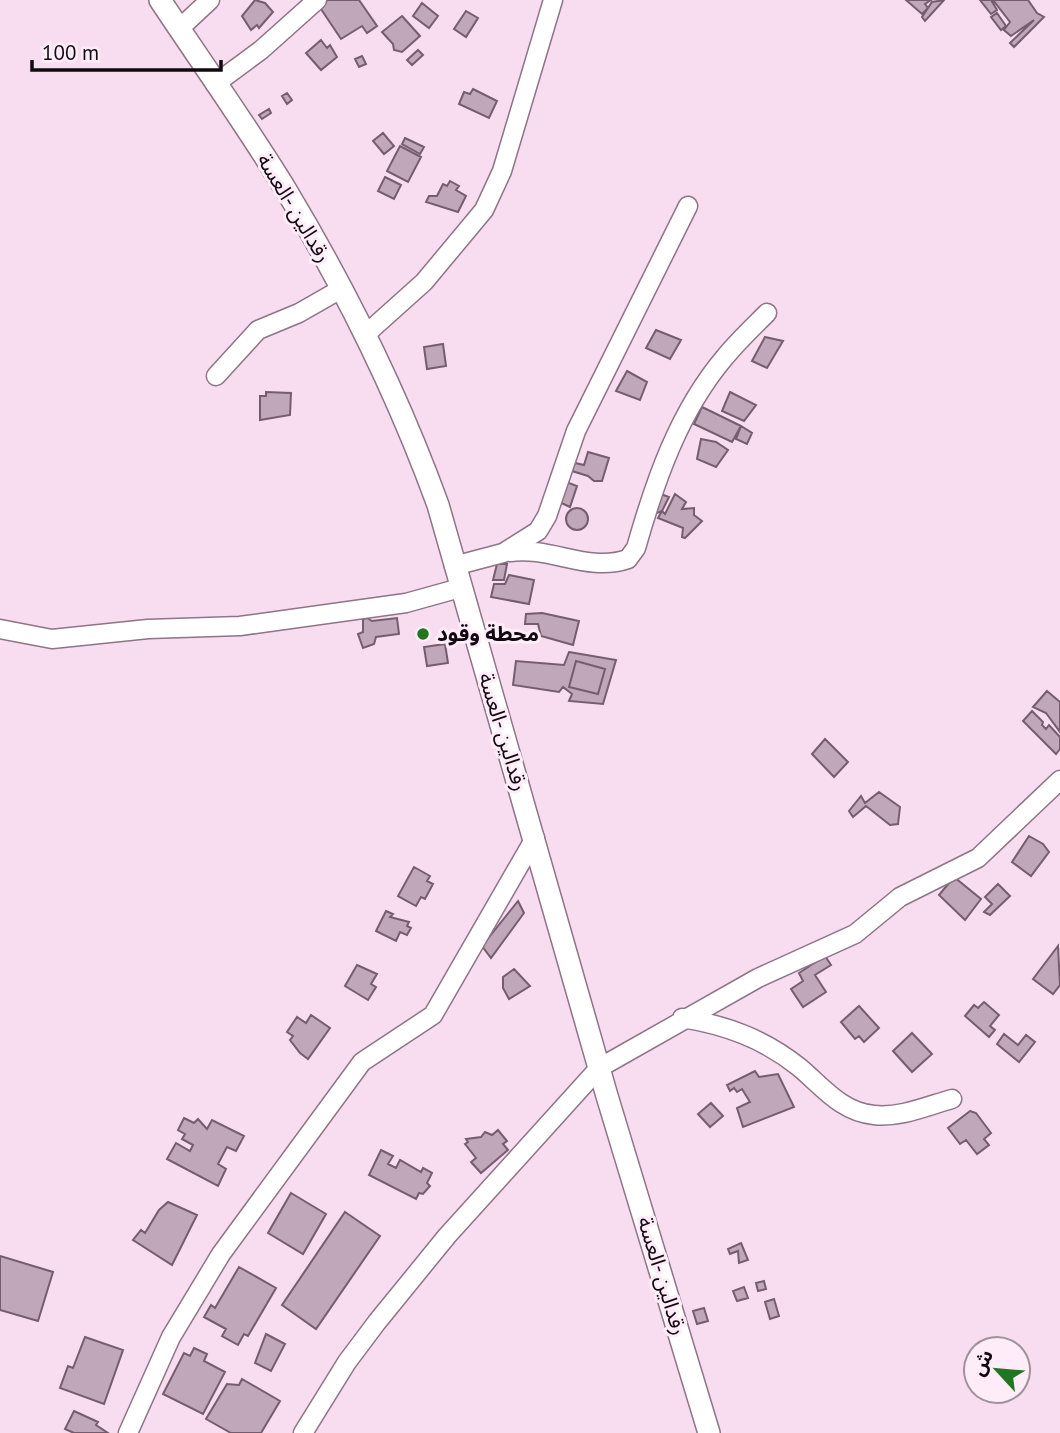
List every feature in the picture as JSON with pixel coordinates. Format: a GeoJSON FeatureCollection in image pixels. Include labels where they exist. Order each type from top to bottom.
{"type":"FeatureCollection","features":[{"type":"Feature","properties":{"kind":"main road","name":"رقدالين -العسة"},"geometry":{"type":"LineString","coordinates":[[161,0],[285,188],[366,334],[421,457],[438,505],[599,1068],[709,1433]]}},
{"type":"Feature","properties":{"kind":"street"},"geometry":{"type":"LineString","coordinates":[[179,29],[210,0]]}},
{"type":"Feature","properties":{"kind":"street"},"geometry":{"type":"LineString","coordinates":[[215,84],[261,50],[317,0]]}},
{"type":"Feature","properties":{"kind":"street"},"geometry":{"type":"LineString","coordinates":[[366,334],[424,282],[484,210],[502,171],[553,0]]}},
{"type":"Feature","properties":{"kind":"street"},"geometry":{"type":"LineString","coordinates":[[503,553],[538,531],[547,516],[576,431],[688,206]]}},
{"type":"Feature","properties":{"kind":"street"},"geometry":{"type":"LineString","coordinates":[[216,376],[258,330],[299,313],[341,289]]}},
{"type":"Feature","properties":{"kind":"street"},"geometry":{"type":"LineString","coordinates":[[454,566],[526,550],[597,566],[628,559],[636,548],[670,448],[690,409],[724,358],[766,313]]}},
{"type":"Feature","properties":{"kind":"street"},"geometry":{"type":"LineString","coordinates":[[0,629],[52,639],[148,629],[240,626],[406,603],[460,588]]}},
{"type":"Feature","properties":{"kind":"street"},"geometry":{"type":"LineString","coordinates":[[303,1433],[347,1362],[377,1322],[447,1236],[599,1068],[682,1018],[758,978],[855,934],[900,897],[978,858],[1060,780]]}},
{"type":"Feature","properties":{"kind":"street"},"geometry":{"type":"LineString","coordinates":[[128,1433],[171,1337],[221,1254],[362,1062],[433,1015],[535,838]]}},
{"type":"Feature","properties":{"kind":"street"},"geometry":{"type":"LineString","coordinates":[[682,1018],[713,1023],[748,1034],[798,1066],[842,1104],[872,1115],[895,1115],[952,1099]]}},
{"type":"Feature","properties":{"kind":"building"},"geometry":{"type":"Polygon","coordinates":[[[255,0],[265,3],[273,12],[259,28],[257,25],[251,30],[242,16],[255,0]]]}},
{"type":"Feature","properties":{"kind":"building"},"geometry":{"type":"Polygon","coordinates":[[[328,0],[359,0],[377,26],[367,33],[362,26],[341,39],[319,6],[328,0]]]}},
{"type":"Feature","properties":{"kind":"building"},"geometry":{"type":"Polygon","coordinates":[[[906,0],[931,0],[925,4],[928,8],[922,14],[906,0]]]}},
{"type":"Feature","properties":{"kind":"building"},"geometry":{"type":"Polygon","coordinates":[[[944,0],[925,21],[922,17],[932,2],[944,0]]]}},
{"type":"Feature","properties":{"kind":"building"},"geometry":{"type":"Polygon","coordinates":[[[980,0],[991,0],[997,10],[991,14],[980,0]]]}},
{"type":"Feature","properties":{"kind":"building"},"geometry":{"type":"Polygon","coordinates":[[[993,0],[1028,0],[1037,13],[1044,17],[1014,47],[1010,43],[1034,20],[1011,36],[1004,30],[1010,22],[993,0]]]}},
{"type":"Feature","properties":{"kind":"building"},"geometry":{"type":"Polygon","coordinates":[[[422,3],[438,16],[429,28],[413,16],[422,3]]]}},
{"type":"Feature","properties":{"kind":"building"},"geometry":{"type":"Polygon","coordinates":[[[466,11],[478,18],[466,37],[454,29],[466,11]]]}},
{"type":"Feature","properties":{"kind":"building"},"geometry":{"type":"Polygon","coordinates":[[[997,13],[1006,26],[1001,30],[991,17],[997,13]]]}},
{"type":"Feature","properties":{"kind":"building"},"geometry":{"type":"Polygon","coordinates":[[[402,16],[420,36],[402,52],[394,50],[393,44],[382,32],[402,16]]]}},
{"type":"Feature","properties":{"kind":"building"},"geometry":{"type":"Polygon","coordinates":[[[321,40],[327,48],[330,45],[337,57],[321,70],[306,53],[321,40]]]}},
{"type":"Feature","properties":{"kind":"building"},"geometry":{"type":"Polygon","coordinates":[[[418,50],[423,55],[412,65],[407,60],[418,50]]]}},
{"type":"Feature","properties":{"kind":"building"},"geometry":{"type":"Polygon","coordinates":[[[362,56],[366,64],[359,67],[355,59],[362,56]]]}},
{"type":"Feature","properties":{"kind":"building"},"geometry":{"type":"Polygon","coordinates":[[[473,89],[497,101],[489,118],[459,104],[464,92],[470,94],[473,89]]]}},
{"type":"Feature","properties":{"kind":"building"},"geometry":{"type":"Polygon","coordinates":[[[287,93],[292,100],[287,104],[282,96],[287,93]]]}},
{"type":"Feature","properties":{"kind":"building"},"geometry":{"type":"Polygon","coordinates":[[[269,109],[271,113],[262,119],[259,115],[269,109]]]}},
{"type":"Feature","properties":{"kind":"building"},"geometry":{"type":"Polygon","coordinates":[[[383,133],[394,146],[384,154],[373,141],[383,133]]]}},
{"type":"Feature","properties":{"kind":"building"},"geometry":{"type":"Polygon","coordinates":[[[405,138],[424,147],[420,154],[402,144],[405,138]]]}},
{"type":"Feature","properties":{"kind":"building"},"geometry":{"type":"Polygon","coordinates":[[[400,146],[421,157],[408,182],[387,171],[400,146]]]}},
{"type":"Feature","properties":{"kind":"building"},"geometry":{"type":"Polygon","coordinates":[[[385,177],[401,185],[394,199],[378,191],[385,177]]]}},
{"type":"Feature","properties":{"kind":"building"},"geometry":{"type":"Polygon","coordinates":[[[450,181],[459,186],[456,190],[466,196],[458,212],[426,202],[429,196],[437,196],[443,184],[447,186],[450,181]]]}},
{"type":"Feature","properties":{"kind":"building"},"geometry":{"type":"Polygon","coordinates":[[[656,330],[681,340],[670,359],[646,348],[656,330]]]}},
{"type":"Feature","properties":{"kind":"building"},"geometry":{"type":"Polygon","coordinates":[[[765,337],[783,341],[767,368],[752,361],[765,337]]]}},
{"type":"Feature","properties":{"kind":"building"},"geometry":{"type":"Polygon","coordinates":[[[443,344],[446,366],[427,369],[424,347],[443,344]]]}},
{"type":"Feature","properties":{"kind":"building"},"geometry":{"type":"Polygon","coordinates":[[[627,371],[647,382],[640,400],[616,391],[627,371]]]}},
{"type":"Feature","properties":{"kind":"building"},"geometry":{"type":"Polygon","coordinates":[[[266,392],[291,393],[290,415],[260,420],[260,396],[266,396],[266,392]]]}},
{"type":"Feature","properties":{"kind":"building"},"geometry":{"type":"Polygon","coordinates":[[[730,392],[756,405],[744,421],[722,411],[730,392]]]}},
{"type":"Feature","properties":{"kind":"building"},"geometry":{"type":"Polygon","coordinates":[[[702,407],[741,426],[732,442],[694,424],[702,407]]]}},
{"type":"Feature","properties":{"kind":"building"},"geometry":{"type":"Polygon","coordinates":[[[741,426],[752,433],[747,444],[736,439],[741,426]]]}},
{"type":"Feature","properties":{"kind":"building"},"geometry":{"type":"Polygon","coordinates":[[[701,439],[716,442],[728,450],[716,467],[697,459],[701,439]]]}},
{"type":"Feature","properties":{"kind":"building"},"geometry":{"type":"Polygon","coordinates":[[[588,452],[609,458],[602,481],[594,481],[572,471],[575,463],[584,465],[588,452]]]}},
{"type":"Feature","properties":{"kind":"building"},"geometry":{"type":"Polygon","coordinates":[[[561,480],[577,486],[570,507],[555,500],[561,480]]]}},
{"type":"Feature","properties":{"kind":"building"},"geometry":{"type":"Polygon","coordinates":[[[658,493],[669,497],[662,511],[657,513],[650,509],[658,493]]]}},
{"type":"Feature","properties":{"kind":"building"},"geometry":{"type":"Polygon","coordinates":[[[675,494],[686,502],[682,509],[694,508],[694,515],[702,521],[685,538],[682,537],[683,528],[658,518],[662,511],[665,514],[675,494]]]}},
{"type":"Feature","properties":{"kind":"building"},"geometry":{"type":"Polygon","coordinates":[[[577,508],[587,515],[588,519],[581,529],[577,530],[567,523],[566,519],[573,509],[577,508]]]}},
{"type":"Feature","properties":{"kind":"building"},"geometry":{"type":"Polygon","coordinates":[[[497,564],[507,564],[504,580],[493,580],[497,564]]]}},
{"type":"Feature","properties":{"kind":"building"},"geometry":{"type":"Polygon","coordinates":[[[509,575],[534,580],[529,604],[491,597],[494,584],[505,584],[509,575]]]}},
{"type":"Feature","properties":{"kind":"building"},"geometry":{"type":"Polygon","coordinates":[[[542,613],[579,621],[573,645],[541,636],[538,624],[525,624],[526,614],[542,613]]]}},
{"type":"Feature","properties":{"kind":"building"},"geometry":{"type":"Polygon","coordinates":[[[397,618],[399,634],[376,637],[374,644],[363,648],[358,634],[363,632],[363,619],[372,621],[397,618]]]}},
{"type":"Feature","properties":{"kind":"building"},"geometry":{"type":"Polygon","coordinates":[[[445,644],[448,663],[427,666],[424,647],[445,644]]]}},
{"type":"Feature","properties":{"kind":"building"},"geometry":{"type":"Polygon","coordinates":[[[569,652],[616,660],[603,704],[569,701],[572,694],[563,687],[559,692],[513,685],[516,661],[564,665],[569,652]]]}},
{"type":"Feature","properties":{"kind":"building"},"geometry":{"type":"Polygon","coordinates":[[[576,661],[605,669],[598,694],[569,687],[576,661]]]}},
{"type":"Feature","properties":{"kind":"building"},"geometry":{"type":"Polygon","coordinates":[[[1047,691],[1060,702],[1060,732],[1046,713],[1033,707],[1047,691]]]}},
{"type":"Feature","properties":{"kind":"building"},"geometry":{"type":"Polygon","coordinates":[[[1032,711],[1046,729],[1049,725],[1060,737],[1060,749],[1056,754],[1023,721],[1032,711]]]}},
{"type":"Feature","properties":{"kind":"building"},"geometry":{"type":"Polygon","coordinates":[[[825,739],[848,762],[834,777],[812,754],[825,739]]]}},
{"type":"Feature","properties":{"kind":"building"},"geometry":{"type":"Polygon","coordinates":[[[879,792],[900,807],[898,824],[890,825],[866,806],[853,817],[849,811],[861,796],[865,803],[879,792]]]}},
{"type":"Feature","properties":{"kind":"building"},"geometry":{"type":"Polygon","coordinates":[[[1029,836],[1043,844],[1049,852],[1031,876],[1012,862],[1029,836]]]}},
{"type":"Feature","properties":{"kind":"building"},"geometry":{"type":"Polygon","coordinates":[[[414,867],[430,876],[427,881],[433,884],[425,899],[421,897],[416,906],[398,896],[414,867]]]}},
{"type":"Feature","properties":{"kind":"building"},"geometry":{"type":"Polygon","coordinates":[[[954,877],[981,899],[965,920],[939,895],[954,877]]]}},
{"type":"Feature","properties":{"kind":"building"},"geometry":{"type":"Polygon","coordinates":[[[998,884],[1010,896],[990,915],[984,912],[992,904],[985,897],[998,884]]]}},
{"type":"Feature","properties":{"kind":"building"},"geometry":{"type":"Polygon","coordinates":[[[518,901],[524,913],[491,958],[482,946],[518,901]]]}},
{"type":"Feature","properties":{"kind":"building"},"geometry":{"type":"Polygon","coordinates":[[[386,911],[393,914],[390,917],[409,922],[407,926],[411,928],[407,935],[400,932],[396,941],[376,931],[386,911]]]}},
{"type":"Feature","properties":{"kind":"building"},"geometry":{"type":"Polygon","coordinates":[[[1058,946],[1060,985],[1053,994],[1033,979],[1058,946]]]}},
{"type":"Feature","properties":{"kind":"building"},"geometry":{"type":"Polygon","coordinates":[[[825,956],[831,965],[815,975],[826,992],[803,1007],[791,989],[803,981],[799,973],[825,956]]]}},
{"type":"Feature","properties":{"kind":"building"},"geometry":{"type":"Polygon","coordinates":[[[357,965],[377,974],[371,984],[376,987],[368,1000],[345,986],[357,965]]]}},
{"type":"Feature","properties":{"kind":"building"},"geometry":{"type":"Polygon","coordinates":[[[514,969],[530,986],[509,999],[503,988],[503,977],[514,969]]]}},
{"type":"Feature","properties":{"kind":"building"},"geometry":{"type":"Polygon","coordinates":[[[984,1002],[999,1015],[990,1026],[995,1030],[989,1037],[965,1016],[974,1005],[978,1008],[984,1002]]]}},
{"type":"Feature","properties":{"kind":"building"},"geometry":{"type":"Polygon","coordinates":[[[859,1006],[879,1028],[864,1042],[859,1036],[855,1039],[841,1022],[859,1006]]]}},
{"type":"Feature","properties":{"kind":"building"},"geometry":{"type":"Polygon","coordinates":[[[311,1015],[330,1028],[308,1059],[300,1053],[290,1040],[293,1036],[287,1032],[297,1017],[306,1023],[311,1015]]]}},
{"type":"Feature","properties":{"kind":"building"},"geometry":{"type":"Polygon","coordinates":[[[912,1033],[932,1054],[912,1072],[893,1051],[912,1033]]]}},
{"type":"Feature","properties":{"kind":"building"},"geometry":{"type":"Polygon","coordinates":[[[1004,1034],[1018,1045],[1026,1035],[1035,1042],[1019,1062],[997,1044],[1004,1034]]]}},
{"type":"Feature","properties":{"kind":"building"},"geometry":{"type":"Polygon","coordinates":[[[755,1071],[759,1077],[778,1074],[794,1107],[743,1127],[737,1108],[750,1102],[742,1089],[737,1092],[734,1088],[730,1091],[727,1085],[755,1071]]]}},
{"type":"Feature","properties":{"kind":"building"},"geometry":{"type":"Polygon","coordinates":[[[711,1103],[723,1116],[710,1127],[698,1114],[711,1103]]]}},
{"type":"Feature","properties":{"kind":"building"},"geometry":{"type":"Polygon","coordinates":[[[970,1111],[976,1113],[991,1133],[984,1139],[989,1145],[977,1154],[966,1140],[960,1144],[948,1128],[970,1111]]]}},
{"type":"Feature","properties":{"kind":"building"},"geometry":{"type":"Polygon","coordinates":[[[184,1118],[194,1123],[198,1119],[207,1129],[212,1120],[244,1136],[236,1151],[227,1147],[218,1164],[226,1169],[218,1186],[167,1159],[176,1143],[190,1151],[193,1145],[182,1139],[185,1134],[178,1130],[184,1118]]]}},
{"type":"Feature","properties":{"kind":"building"},"geometry":{"type":"Polygon","coordinates":[[[498,1130],[507,1141],[503,1144],[508,1150],[481,1173],[471,1162],[476,1158],[465,1144],[468,1142],[466,1139],[481,1137],[485,1132],[492,1135],[498,1130]]]}},
{"type":"Feature","properties":{"kind":"building"},"geometry":{"type":"Polygon","coordinates":[[[381,1150],[393,1156],[388,1164],[396,1168],[400,1160],[421,1172],[423,1168],[432,1173],[427,1183],[430,1186],[423,1194],[419,1193],[416,1199],[369,1175],[381,1150]]]}},
{"type":"Feature","properties":{"kind":"building"},"geometry":{"type":"Polygon","coordinates":[[[291,1193],[326,1214],[303,1254],[268,1233],[291,1193]]]}},
{"type":"Feature","properties":{"kind":"building"},"geometry":{"type":"Polygon","coordinates":[[[168,1202],[197,1215],[172,1265],[133,1240],[141,1230],[145,1233],[159,1210],[168,1202]]]}},
{"type":"Feature","properties":{"kind":"building"},"geometry":{"type":"Polygon","coordinates":[[[345,1212],[380,1236],[316,1329],[282,1305],[345,1212]]]}},
{"type":"Feature","properties":{"kind":"building"},"geometry":{"type":"Polygon","coordinates":[[[741,1243],[748,1260],[739,1263],[738,1251],[730,1254],[728,1249],[741,1243]]]}},
{"type":"Feature","properties":{"kind":"building"},"geometry":{"type":"Polygon","coordinates":[[[0,1256],[53,1272],[38,1321],[0,1310],[0,1256]]]}},
{"type":"Feature","properties":{"kind":"building"},"geometry":{"type":"Polygon","coordinates":[[[239,1267],[276,1288],[248,1336],[244,1334],[238,1345],[222,1336],[226,1329],[204,1317],[211,1305],[215,1308],[239,1267]]]}},
{"type":"Feature","properties":{"kind":"building"},"geometry":{"type":"Polygon","coordinates":[[[764,1281],[766,1289],[758,1291],[756,1283],[764,1281]]]}},
{"type":"Feature","properties":{"kind":"building"},"geometry":{"type":"Polygon","coordinates":[[[744,1287],[748,1298],[737,1301],[733,1291],[744,1287]]]}},
{"type":"Feature","properties":{"kind":"building"},"geometry":{"type":"Polygon","coordinates":[[[774,1299],[779,1316],[770,1319],[765,1302],[774,1299]]]}},
{"type":"Feature","properties":{"kind":"building"},"geometry":{"type":"Polygon","coordinates":[[[704,1308],[708,1321],[697,1324],[693,1311],[704,1308]]]}},
{"type":"Feature","properties":{"kind":"building"},"geometry":{"type":"Polygon","coordinates":[[[266,1334],[285,1344],[271,1371],[255,1363],[266,1334]]]}},
{"type":"Feature","properties":{"kind":"building"},"geometry":{"type":"Polygon","coordinates":[[[85,1337],[123,1350],[104,1404],[60,1388],[68,1366],[73,1368],[85,1337]]]}},
{"type":"Feature","properties":{"kind":"building"},"geometry":{"type":"Polygon","coordinates":[[[194,1348],[207,1354],[204,1361],[225,1372],[203,1414],[163,1394],[184,1353],[190,1356],[194,1348]]]}},
{"type":"Feature","properties":{"kind":"building"},"geometry":{"type":"Polygon","coordinates":[[[242,1379],[280,1401],[261,1433],[231,1433],[206,1419],[227,1384],[239,1385],[242,1379]]]}},
{"type":"Feature","properties":{"kind":"building"},"geometry":{"type":"Polygon","coordinates":[[[74,1411],[98,1422],[96,1425],[108,1433],[74,1433],[65,1429],[74,1411]]]}},
{"type":"Feature","properties":{"kind":"place","name":"محطة وقود"},"geometry":{"type":"Point","coordinates":[423,634]}}]}
